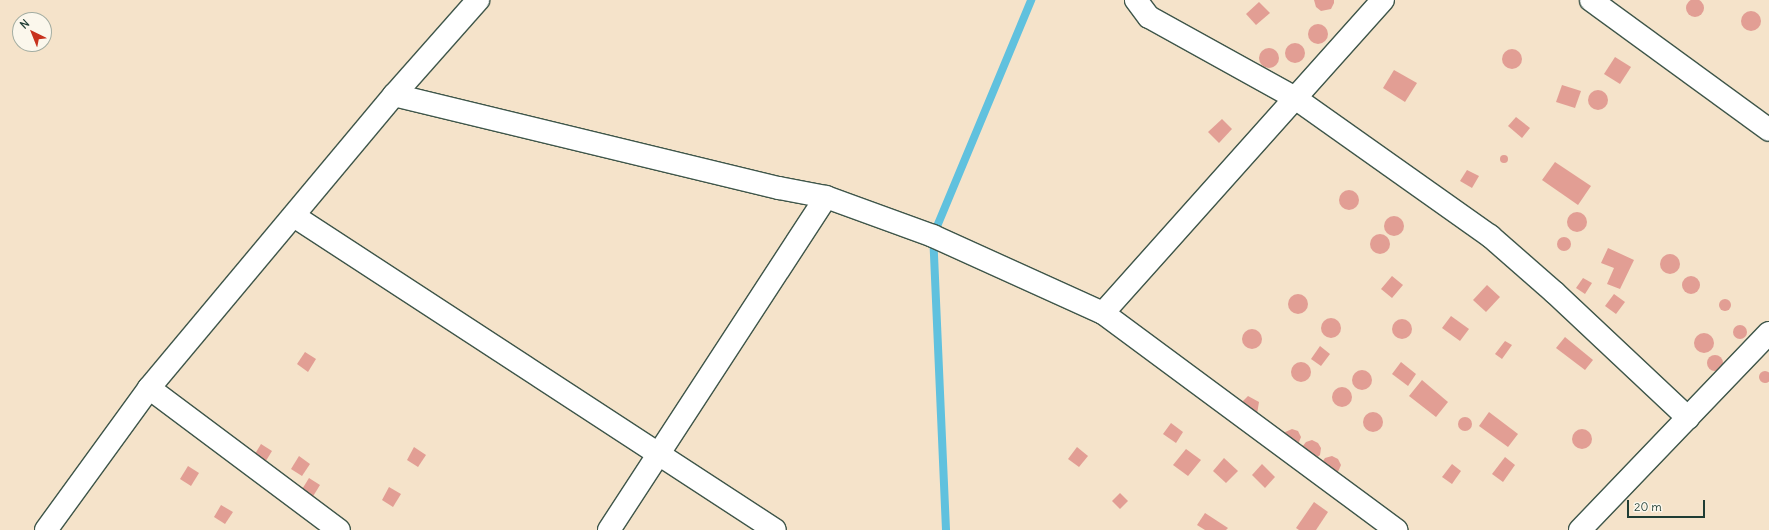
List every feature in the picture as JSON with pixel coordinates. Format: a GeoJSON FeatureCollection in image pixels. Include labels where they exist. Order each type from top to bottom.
{"type":"FeatureCollection","features":[{"type":"Feature","properties":{"kind":"street"},"geometry":{"type":"LineString","coordinates":[[46,530],[149,388],[394,95],[478,0]]}},
{"type":"Feature","properties":{"kind":"street"},"geometry":{"type":"LineString","coordinates":[[1136,0],[1148,17],[1295,98],[1490,236],[1554,292],[1688,418]]}},
{"type":"Feature","properties":{"kind":"street"},"geometry":{"type":"LineString","coordinates":[[1103,313],[1383,0]]}},
{"type":"Feature","properties":{"kind":"street"},"geometry":{"type":"LineString","coordinates":[[1591,0],[1769,130]]}},
{"type":"Feature","properties":{"kind":"street"},"geometry":{"type":"LineString","coordinates":[[394,95],[779,188],[826,197],[933,236],[1103,313],[1396,530]]}},
{"type":"Feature","properties":{"kind":"street"},"geometry":{"type":"LineString","coordinates":[[609,530],[660,454],[826,197]]}},
{"type":"Feature","properties":{"kind":"street"},"geometry":{"type":"LineString","coordinates":[[294,216],[775,530]]}},
{"type":"Feature","properties":{"kind":"street"},"geometry":{"type":"LineString","coordinates":[[1580,530],[1769,333]]}},
{"type":"Feature","properties":{"kind":"street"},"geometry":{"type":"LineString","coordinates":[[149,388],[339,530]]}},
{"type":"Feature","properties":{"kind":"building"},"geometry":{"type":"Polygon","coordinates":[[[1691,-1],[1699,-1],[1704,4],[1702,15],[1699,17],[1691,17],[1686,12],[1686,4],[1691,-1]]]}},
{"type":"Feature","properties":{"kind":"building"},"geometry":{"type":"Polygon","coordinates":[[[1314,0],[1334,0],[1334,3],[1331,9],[1321,11],[1316,7],[1314,0]]]}},
{"type":"Feature","properties":{"kind":"building"},"geometry":{"type":"Polygon","coordinates":[[[1259,2],[1270,13],[1256,25],[1246,14],[1259,2]]]}},
{"type":"Feature","properties":{"kind":"building"},"geometry":{"type":"Polygon","coordinates":[[[1751,11],[1758,14],[1761,21],[1758,28],[1751,31],[1744,28],[1741,21],[1744,14],[1751,11]]]}},
{"type":"Feature","properties":{"kind":"building"},"geometry":{"type":"Polygon","coordinates":[[[1318,24],[1325,27],[1328,34],[1325,41],[1318,44],[1311,41],[1308,34],[1311,27],[1318,24]]]}},
{"type":"Feature","properties":{"kind":"building"},"geometry":{"type":"Polygon","coordinates":[[[1295,43],[1302,46],[1305,53],[1302,60],[1295,63],[1288,60],[1285,53],[1288,46],[1295,43]]]}},
{"type":"Feature","properties":{"kind":"building"},"geometry":{"type":"Polygon","coordinates":[[[1269,48],[1276,51],[1279,58],[1276,65],[1269,68],[1262,65],[1259,58],[1262,51],[1269,48]]]}},
{"type":"Feature","properties":{"kind":"building"},"geometry":{"type":"Polygon","coordinates":[[[1512,49],[1519,52],[1522,59],[1519,66],[1512,69],[1505,66],[1502,59],[1505,52],[1512,49]]]}},
{"type":"Feature","properties":{"kind":"building"},"geometry":{"type":"Polygon","coordinates":[[[1615,57],[1631,67],[1620,84],[1604,74],[1615,57]]]}},
{"type":"Feature","properties":{"kind":"building"},"geometry":{"type":"Polygon","coordinates":[[[1394,70],[1417,83],[1405,102],[1383,88],[1394,70]]]}},
{"type":"Feature","properties":{"kind":"building"},"geometry":{"type":"Polygon","coordinates":[[[1562,85],[1581,91],[1575,108],[1556,102],[1562,85]]]}},
{"type":"Feature","properties":{"kind":"building"},"geometry":{"type":"Polygon","coordinates":[[[1598,90],[1605,93],[1608,100],[1605,107],[1598,110],[1591,107],[1588,100],[1591,93],[1598,90]]]}},
{"type":"Feature","properties":{"kind":"building"},"geometry":{"type":"Polygon","coordinates":[[[1516,117],[1530,128],[1522,138],[1508,126],[1516,117]]]}},
{"type":"Feature","properties":{"kind":"building"},"geometry":{"type":"Polygon","coordinates":[[[1222,119],[1232,129],[1219,143],[1208,132],[1222,119]]]}},
{"type":"Feature","properties":{"kind":"building"},"geometry":{"type":"Polygon","coordinates":[[[1502,155],[1506,155],[1508,159],[1506,163],[1502,163],[1500,161],[1500,157],[1502,155]]]}},
{"type":"Feature","properties":{"kind":"building"},"geometry":{"type":"Polygon","coordinates":[[[1555,162],[1591,186],[1578,205],[1542,180],[1555,162]]]}},
{"type":"Feature","properties":{"kind":"building"},"geometry":{"type":"Polygon","coordinates":[[[1467,170],[1479,176],[1472,188],[1460,181],[1467,170]]]}},
{"type":"Feature","properties":{"kind":"building"},"geometry":{"type":"Polygon","coordinates":[[[1349,190],[1356,193],[1359,200],[1356,207],[1349,210],[1342,207],[1339,200],[1342,193],[1349,190]]]}},
{"type":"Feature","properties":{"kind":"building"},"geometry":{"type":"Polygon","coordinates":[[[1577,212],[1584,215],[1587,222],[1584,229],[1577,232],[1570,229],[1567,222],[1570,215],[1577,212]]]}},
{"type":"Feature","properties":{"kind":"building"},"geometry":{"type":"Polygon","coordinates":[[[1394,216],[1401,219],[1404,226],[1401,233],[1394,236],[1387,233],[1384,226],[1387,219],[1394,216]]]}},
{"type":"Feature","properties":{"kind":"building"},"geometry":{"type":"Polygon","coordinates":[[[1380,234],[1387,237],[1390,244],[1387,251],[1380,254],[1373,251],[1370,244],[1373,237],[1380,234]]]}},
{"type":"Feature","properties":{"kind":"building"},"geometry":{"type":"Polygon","coordinates":[[[1564,237],[1569,239],[1571,244],[1569,249],[1564,251],[1559,249],[1557,244],[1559,239],[1564,237]]]}},
{"type":"Feature","properties":{"kind":"building"},"geometry":{"type":"Polygon","coordinates":[[[1608,248],[1634,260],[1620,289],[1607,284],[1614,268],[1601,263],[1608,248]]]}},
{"type":"Feature","properties":{"kind":"building"},"geometry":{"type":"Polygon","coordinates":[[[1670,254],[1677,257],[1680,264],[1677,271],[1670,274],[1663,271],[1660,264],[1663,257],[1670,254]]]}},
{"type":"Feature","properties":{"kind":"building"},"geometry":{"type":"Polygon","coordinates":[[[1392,276],[1403,285],[1392,298],[1381,289],[1392,276]]]}},
{"type":"Feature","properties":{"kind":"building"},"geometry":{"type":"Polygon","coordinates":[[[1691,276],[1697,279],[1700,285],[1697,291],[1691,294],[1685,291],[1682,285],[1685,279],[1691,276]]]}},
{"type":"Feature","properties":{"kind":"building"},"geometry":{"type":"Polygon","coordinates":[[[1583,278],[1592,283],[1585,294],[1576,288],[1583,278]]]}},
{"type":"Feature","properties":{"kind":"building"},"geometry":{"type":"Polygon","coordinates":[[[1487,285],[1500,297],[1486,312],[1473,300],[1487,285]]]}},
{"type":"Feature","properties":{"kind":"building"},"geometry":{"type":"Polygon","coordinates":[[[1298,294],[1305,297],[1308,304],[1305,311],[1298,314],[1291,311],[1288,304],[1291,297],[1298,294]]]}},
{"type":"Feature","properties":{"kind":"building"},"geometry":{"type":"Polygon","coordinates":[[[1614,294],[1625,302],[1616,314],[1605,306],[1614,294]]]}},
{"type":"Feature","properties":{"kind":"building"},"geometry":{"type":"Polygon","coordinates":[[[1723,299],[1727,299],[1731,305],[1727,311],[1723,311],[1719,307],[1719,303],[1723,299]]]}},
{"type":"Feature","properties":{"kind":"building"},"geometry":{"type":"Polygon","coordinates":[[[1451,316],[1469,329],[1460,341],[1442,328],[1451,316]]]}},
{"type":"Feature","properties":{"kind":"building"},"geometry":{"type":"Polygon","coordinates":[[[1331,318],[1338,321],[1341,328],[1338,335],[1331,338],[1324,335],[1321,328],[1324,321],[1331,318]]]}},
{"type":"Feature","properties":{"kind":"building"},"geometry":{"type":"Polygon","coordinates":[[[1402,319],[1409,322],[1412,329],[1409,336],[1402,339],[1395,336],[1392,329],[1395,322],[1402,319]]]}},
{"type":"Feature","properties":{"kind":"building"},"geometry":{"type":"Polygon","coordinates":[[[1737,325],[1743,325],[1747,329],[1747,335],[1743,339],[1737,339],[1733,335],[1733,329],[1737,325]]]}},
{"type":"Feature","properties":{"kind":"building"},"geometry":{"type":"Polygon","coordinates":[[[1252,329],[1259,332],[1262,339],[1259,346],[1252,349],[1245,346],[1242,339],[1245,332],[1252,329]]]}},
{"type":"Feature","properties":{"kind":"building"},"geometry":{"type":"Polygon","coordinates":[[[1704,333],[1711,336],[1714,343],[1711,350],[1704,353],[1697,350],[1694,343],[1697,336],[1704,333]]]}},
{"type":"Feature","properties":{"kind":"building"},"geometry":{"type":"Polygon","coordinates":[[[1565,337],[1593,360],[1585,370],[1556,348],[1565,337]]]}},
{"type":"Feature","properties":{"kind":"building"},"geometry":{"type":"Polygon","coordinates":[[[1505,341],[1512,345],[1502,359],[1495,354],[1505,341]]]}},
{"type":"Feature","properties":{"kind":"building"},"geometry":{"type":"Polygon","coordinates":[[[1320,346],[1330,354],[1321,366],[1311,359],[1320,346]]]}},
{"type":"Feature","properties":{"kind":"building"},"geometry":{"type":"Polygon","coordinates":[[[305,352],[316,359],[308,372],[297,364],[305,352]]]}},
{"type":"Feature","properties":{"kind":"building"},"geometry":{"type":"Polygon","coordinates":[[[1712,355],[1718,355],[1723,360],[1721,369],[1718,371],[1712,371],[1707,366],[1707,360],[1712,355]]]}},
{"type":"Feature","properties":{"kind":"building"},"geometry":{"type":"Polygon","coordinates":[[[1301,362],[1308,365],[1311,372],[1308,379],[1301,382],[1294,379],[1291,372],[1294,365],[1301,362]]]}},
{"type":"Feature","properties":{"kind":"building"},"geometry":{"type":"Polygon","coordinates":[[[1401,362],[1416,374],[1408,386],[1392,374],[1401,362]]]}},
{"type":"Feature","properties":{"kind":"building"},"geometry":{"type":"Polygon","coordinates":[[[1362,370],[1369,373],[1372,380],[1369,387],[1362,390],[1355,387],[1352,380],[1355,373],[1362,370]]]}},
{"type":"Feature","properties":{"kind":"building"},"geometry":{"type":"Polygon","coordinates":[[[1765,371],[1769,373],[1771,377],[1769,381],[1765,383],[1761,381],[1759,377],[1761,373],[1765,371]]]}},
{"type":"Feature","properties":{"kind":"building"},"geometry":{"type":"Polygon","coordinates":[[[1422,380],[1448,402],[1436,417],[1409,396],[1422,380]]]}},
{"type":"Feature","properties":{"kind":"building"},"geometry":{"type":"Polygon","coordinates":[[[1342,387],[1349,390],[1352,397],[1349,404],[1342,407],[1335,404],[1332,397],[1335,390],[1342,387]]]}},
{"type":"Feature","properties":{"kind":"building"},"geometry":{"type":"Polygon","coordinates":[[[1248,396],[1259,402],[1257,414],[1241,403],[1248,396]]]}},
{"type":"Feature","properties":{"kind":"building"},"geometry":{"type":"Polygon","coordinates":[[[1373,412],[1380,415],[1383,422],[1380,429],[1373,432],[1366,429],[1363,422],[1366,415],[1373,412]]]}},
{"type":"Feature","properties":{"kind":"building"},"geometry":{"type":"Polygon","coordinates":[[[1489,412],[1518,434],[1508,447],[1479,426],[1489,412]]]}},
{"type":"Feature","properties":{"kind":"building"},"geometry":{"type":"Polygon","coordinates":[[[1462,417],[1468,417],[1472,421],[1472,427],[1468,431],[1462,431],[1458,427],[1458,421],[1462,417]]]}},
{"type":"Feature","properties":{"kind":"building"},"geometry":{"type":"Polygon","coordinates":[[[1171,423],[1183,432],[1176,443],[1163,434],[1171,423]]]}},
{"type":"Feature","properties":{"kind":"building"},"geometry":{"type":"Polygon","coordinates":[[[1292,429],[1298,431],[1301,437],[1297,447],[1283,433],[1292,429]]]}},
{"type":"Feature","properties":{"kind":"building"},"geometry":{"type":"Polygon","coordinates":[[[1582,429],[1589,432],[1592,439],[1589,446],[1582,449],[1575,446],[1572,439],[1575,432],[1582,429]]]}},
{"type":"Feature","properties":{"kind":"building"},"geometry":{"type":"Polygon","coordinates":[[[1312,440],[1318,443],[1321,448],[1320,455],[1315,459],[1302,447],[1306,442],[1312,440]]]}},
{"type":"Feature","properties":{"kind":"building"},"geometry":{"type":"Polygon","coordinates":[[[261,444],[272,451],[264,464],[253,457],[261,444]]]}},
{"type":"Feature","properties":{"kind":"building"},"geometry":{"type":"Polygon","coordinates":[[[414,447],[426,455],[418,467],[407,460],[414,447]]]}},
{"type":"Feature","properties":{"kind":"building"},"geometry":{"type":"Polygon","coordinates":[[[1077,447],[1088,456],[1079,467],[1068,459],[1077,447]]]}},
{"type":"Feature","properties":{"kind":"building"},"geometry":{"type":"Polygon","coordinates":[[[1186,449],[1201,460],[1188,476],[1173,465],[1186,449]]]}},
{"type":"Feature","properties":{"kind":"building"},"geometry":{"type":"Polygon","coordinates":[[[299,456],[310,464],[302,476],[291,469],[299,456]]]}},
{"type":"Feature","properties":{"kind":"building"},"geometry":{"type":"Polygon","coordinates":[[[1332,456],[1338,459],[1341,465],[1337,474],[1321,464],[1325,458],[1332,456]]]}},
{"type":"Feature","properties":{"kind":"building"},"geometry":{"type":"Polygon","coordinates":[[[1505,457],[1515,465],[1503,482],[1492,474],[1505,457]]]}},
{"type":"Feature","properties":{"kind":"building"},"geometry":{"type":"Polygon","coordinates":[[[1224,458],[1238,471],[1226,483],[1213,471],[1224,458]]]}},
{"type":"Feature","properties":{"kind":"building"},"geometry":{"type":"Polygon","coordinates":[[[1262,464],[1275,477],[1265,488],[1252,475],[1262,464]]]}},
{"type":"Feature","properties":{"kind":"building"},"geometry":{"type":"Polygon","coordinates":[[[1452,464],[1461,471],[1452,484],[1442,477],[1452,464]]]}},
{"type":"Feature","properties":{"kind":"building"},"geometry":{"type":"Polygon","coordinates":[[[188,466],[199,473],[191,486],[180,479],[188,466]]]}},
{"type":"Feature","properties":{"kind":"building"},"geometry":{"type":"Polygon","coordinates":[[[309,478],[320,485],[312,498],[301,491],[309,478]]]}},
{"type":"Feature","properties":{"kind":"building"},"geometry":{"type":"Polygon","coordinates":[[[389,487],[401,494],[393,507],[382,500],[389,487]]]}},
{"type":"Feature","properties":{"kind":"building"},"geometry":{"type":"Polygon","coordinates":[[[1120,493],[1128,501],[1120,509],[1112,501],[1120,493]]]}},
{"type":"Feature","properties":{"kind":"building"},"geometry":{"type":"Polygon","coordinates":[[[1314,502],[1328,512],[1316,530],[1299,530],[1296,528],[1314,502]]]}},
{"type":"Feature","properties":{"kind":"building"},"geometry":{"type":"Polygon","coordinates":[[[221,505],[233,512],[225,524],[214,517],[221,505]]]}},
{"type":"Feature","properties":{"kind":"building"},"geometry":{"type":"Polygon","coordinates":[[[1205,513],[1228,528],[1226,530],[1205,530],[1197,525],[1205,513]]]}},
{"type":"Feature","properties":{"kind":"waterway"},"geometry":{"type":"LineString","coordinates":[[946,530],[933,236],[1031,0]]}}]}
